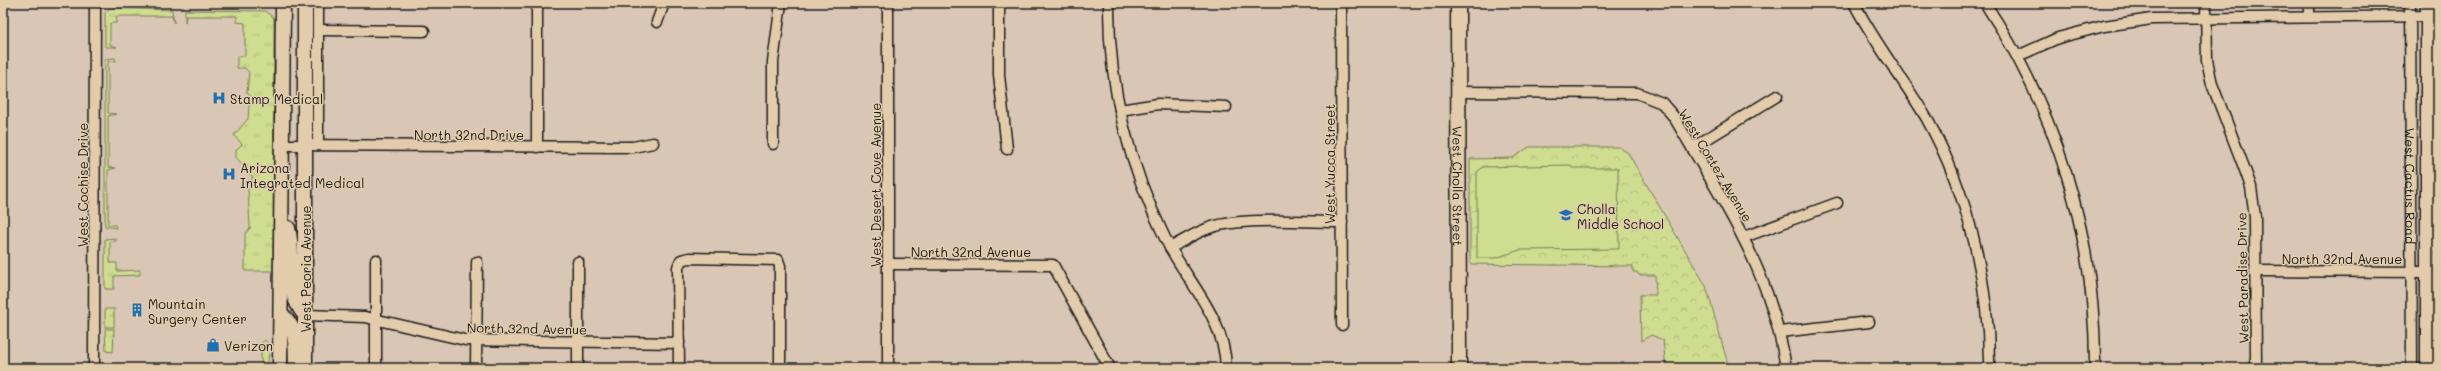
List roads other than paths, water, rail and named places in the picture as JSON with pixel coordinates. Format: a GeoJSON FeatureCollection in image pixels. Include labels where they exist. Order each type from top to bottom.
{"type":"FeatureCollection","features":[{"type":"Feature","properties":{"kind":"main road","name":"West Peoria Avenue"},"geometry":{"type":"LineString","coordinates":[[281,367],[284,145],[283,3]]}},
{"type":"Feature","properties":{"kind":"main road","name":"West Peoria Avenue"},"geometry":{"type":"LineString","coordinates":[[305,3],[311,145],[305,315],[305,368]]}},
{"type":"Feature","properties":{"kind":"main road","name":"West Cholla Street"},"geometry":{"type":"LineString","coordinates":[[1458,3],[1459,368]]}},
{"type":"Feature","properties":{"kind":"main road","name":"West Cactus Road"},"geometry":{"type":"LineString","coordinates":[[2428,368],[2431,12]]}},
{"type":"Feature","properties":{"kind":"main road"},"geometry":{"type":"LineString","coordinates":[[283,207],[292,243],[293,296],[297,306],[305,315]]}},
{"type":"Feature","properties":{"kind":"main road"},"geometry":{"type":"LineString","coordinates":[[281,314],[291,323],[295,333],[296,368]]}},
{"type":"Feature","properties":{"kind":"street","name":"West Cochise Drive"},"geometry":{"type":"LineString","coordinates":[[94,368],[95,3]]}},
{"type":"Feature","properties":{"kind":"street","name":"West Peoria Avenue"},"geometry":{"type":"LineString","coordinates":[[311,145],[318,30],[318,3]]}},
{"type":"Feature","properties":{"kind":"street"},"geometry":{"type":"LineString","coordinates":[[537,3],[537,147]]}},
{"type":"Feature","properties":{"kind":"street"},"geometry":{"type":"LineString","coordinates":[[657,22],[664,3]]}},
{"type":"Feature","properties":{"kind":"street"},"geometry":{"type":"LineString","coordinates":[[773,144],[773,62],[781,3]]}},
{"type":"Feature","properties":{"kind":"street","name":"West Desert Cove Avenue"},"geometry":{"type":"LineString","coordinates":[[888,3],[888,368]]}},
{"type":"Feature","properties":{"kind":"street"},"geometry":{"type":"LineString","coordinates":[[999,3],[999,75],[1007,149]]}},
{"type":"Feature","properties":{"kind":"street"},"geometry":{"type":"LineString","coordinates":[[1109,3],[1109,37],[1120,110],[1135,168],[1170,248],[1217,323],[1224,347],[1226,368]]}},
{"type":"Feature","properties":{"kind":"street","name":"West Yucca Street"},"geometry":{"type":"LineString","coordinates":[[1342,3],[1342,325]]}},
{"type":"Feature","properties":{"kind":"street"},"geometry":{"type":"LineString","coordinates":[[1854,3],[1927,120],[1955,182],[1978,258],[1986,313],[1989,368]]}},
{"type":"Feature","properties":{"kind":"street"},"geometry":{"type":"LineString","coordinates":[[1985,3],[2018,56],[2041,102],[2059,146],[2085,243],[2091,290],[2095,368]]}},
{"type":"Feature","properties":{"kind":"street","name":"West Paradise Drive"},"geometry":{"type":"LineString","coordinates":[[2206,3],[2205,17],[2207,60],[2212,84],[2251,187],[2255,217],[2256,368]]}},
{"type":"Feature","properties":{"kind":"street"},"geometry":{"type":"LineString","coordinates":[[2309,3],[2309,16]]}},
{"type":"Feature","properties":{"kind":"street","name":"West Cactus Road"},"geometry":{"type":"LineString","coordinates":[[2410,3],[2412,368]]}},
{"type":"Feature","properties":{"kind":"street"},"geometry":{"type":"LineString","coordinates":[[2018,56],[2058,38],[2104,26],[2152,18],[2410,16],[2431,12]]}},
{"type":"Feature","properties":{"kind":"street"},"geometry":{"type":"LineString","coordinates":[[318,30],[424,31]]}},
{"type":"Feature","properties":{"kind":"street","name":"West Cortez Avenue"},"geometry":{"type":"LineString","coordinates":[[1458,92],[1637,93],[1651,97],[1662,103],[1674,117],[1744,237],[1764,283],[1780,332],[1786,368]]}},
{"type":"Feature","properties":{"kind":"street"},"geometry":{"type":"LineString","coordinates":[[1692,148],[1777,96]]}},
{"type":"Feature","properties":{"kind":"street"},"geometry":{"type":"LineString","coordinates":[[1120,110],[1158,104],[1226,107]]}},
{"type":"Feature","properties":{"kind":"street","name":"North 32nd Drive"},"geometry":{"type":"LineString","coordinates":[[284,145],[634,147],[653,143]]}},
{"type":"Feature","properties":{"kind":"street"},"geometry":{"type":"LineString","coordinates":[[1744,237],[1837,203]]}},
{"type":"Feature","properties":{"kind":"street"},"geometry":{"type":"LineString","coordinates":[[1170,248],[1211,227],[1220,225],[1242,222],[1342,222]]}},
{"type":"Feature","properties":{"kind":"street"},"geometry":{"type":"LineString","coordinates":[[376,260],[376,368]]}},
{"type":"Feature","properties":{"kind":"street"},"geometry":{"type":"LineString","coordinates":[[679,368],[678,267],[682,260],[778,260],[780,266],[780,368]]}},
{"type":"Feature","properties":{"kind":"street"},"geometry":{"type":"LineString","coordinates":[[476,368],[477,262]]}},
{"type":"Feature","properties":{"kind":"street"},"geometry":{"type":"LineString","coordinates":[[578,262],[578,368]]}},
{"type":"Feature","properties":{"kind":"street","name":"North 32nd Avenue"},"geometry":{"type":"LineString","coordinates":[[888,264],[1053,265],[1110,368]]}},
{"type":"Feature","properties":{"kind":"street","name":"North 32nd Avenue"},"geometry":{"type":"LineString","coordinates":[[2255,271],[2428,272]]}},
{"type":"Feature","properties":{"kind":"street","name":"North 32nd Avenue"},"geometry":{"type":"LineString","coordinates":[[305,315],[347,315],[376,318],[444,336],[477,341],[679,343]]}},
{"type":"Feature","properties":{"kind":"street"},"geometry":{"type":"LineString","coordinates":[[1780,332],[1869,322]]}},
{"type":"Feature","properties":{"kind":"place","name":"Stamp Medical"},"geometry":{"type":"Point","coordinates":[219,98]}},
{"type":"Feature","properties":{"kind":"place","name":"Arizona Integrated Medical"},"geometry":{"type":"Point","coordinates":[229,174]}},
{"type":"Feature","properties":{"kind":"place","name":"Cholla Middle School"},"geometry":{"type":"Point","coordinates":[1566,215]}},
{"type":"Feature","properties":{"kind":"place","name":"Mountain Surgery Center"},"geometry":{"type":"Point","coordinates":[137,310]}},
{"type":"Feature","properties":{"kind":"place","name":"Verizon"},"geometry":{"type":"Point","coordinates":[213,345]}}]}
